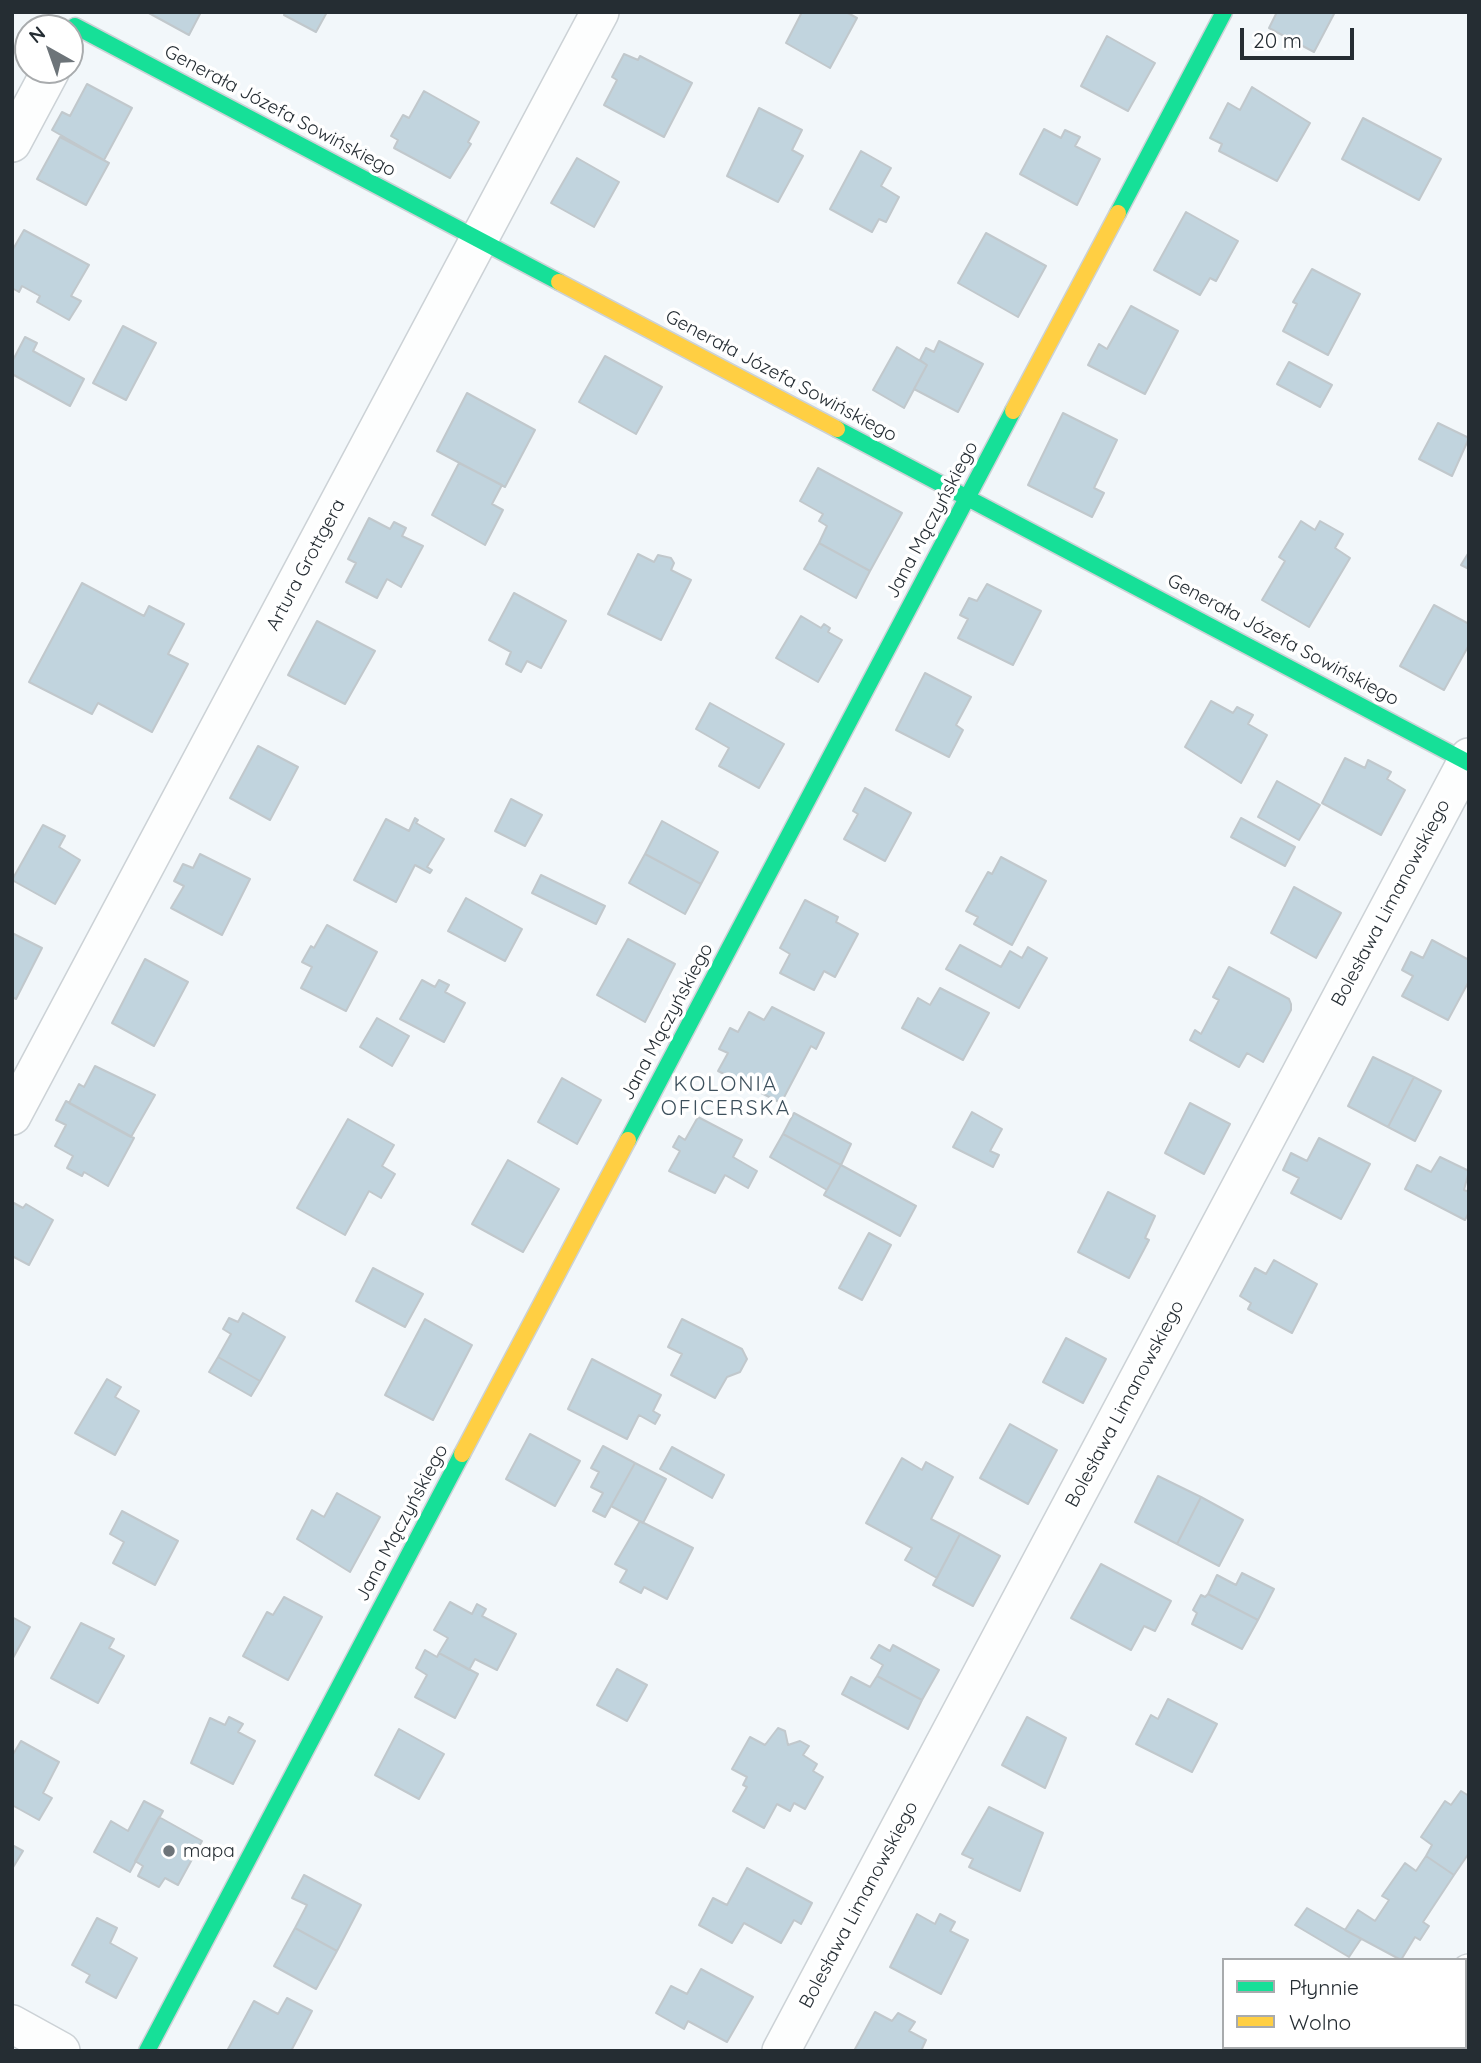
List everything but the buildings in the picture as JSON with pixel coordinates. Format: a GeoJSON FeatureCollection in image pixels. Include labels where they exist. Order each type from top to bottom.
{"type":"FeatureCollection","features":[{"type":"Feature","properties":{"kind":"street","name":"Artura Grottgera"},"geometry":{"type":"LineString","coordinates":[[12,1116],[600,12]]}},
{"type":"Feature","properties":{"kind":"street","name":"Jana Mączyńskiego"},"geometry":{"type":"LineString","coordinates":[[147,2051],[1224,12]]}},
{"type":"Feature","properties":{"kind":"street","name":"Generała Józefa Sowińskiego"},"geometry":{"type":"LineString","coordinates":[[84,28],[479,241],[1468,760]]}},
{"type":"Feature","properties":{"kind":"street"},"geometry":{"type":"LineString","coordinates":[[12,143],[44,84]]}},
{"type":"Feature","properties":{"kind":"street","name":"Bolesława Limanowskiego"},"geometry":{"type":"LineString","coordinates":[[781,2051],[1468,760]]}},
{"type":"Feature","properties":{"kind":"street"},"geometry":{"type":"LineString","coordinates":[[12,2024],[61,2051]]}},
{"type":"Feature","properties":{"kind":"traffic: fast"},"geometry":{"type":"LineString","coordinates":[[1118,213],[1224,12]]}},
{"type":"Feature","properties":{"kind":"traffic: fast"},"geometry":{"type":"LineString","coordinates":[[84,31],[559,282]]}},
{"type":"Feature","properties":{"kind":"traffic: fast"},"geometry":{"type":"LineString","coordinates":[[628,1140],[1013,411]]}},
{"type":"Feature","properties":{"kind":"traffic: fast"},"geometry":{"type":"LineString","coordinates":[[837,429],[1469,763]]}},
{"type":"Feature","properties":{"kind":"traffic: fast"},"geometry":{"type":"LineString","coordinates":[[147,2051],[462,1454]]}},
{"type":"Feature","properties":{"kind":"traffic: slow"},"geometry":{"type":"LineString","coordinates":[[1013,411],[1118,213]]}},
{"type":"Feature","properties":{"kind":"traffic: slow"},"geometry":{"type":"LineString","coordinates":[[559,282],[837,429]]}},
{"type":"Feature","properties":{"kind":"traffic: slow"},"geometry":{"type":"LineString","coordinates":[[462,1454],[628,1140]]}},
{"type":"Feature","properties":{"kind":"place","name":"mapa"},"geometry":{"type":"Point","coordinates":[169,1851]}},
{"type":"Feature","properties":{"kind":"district","name":"KOLONIA OFICERSKA"},"geometry":{"type":"Point","coordinates":[726,1097]}}]}
